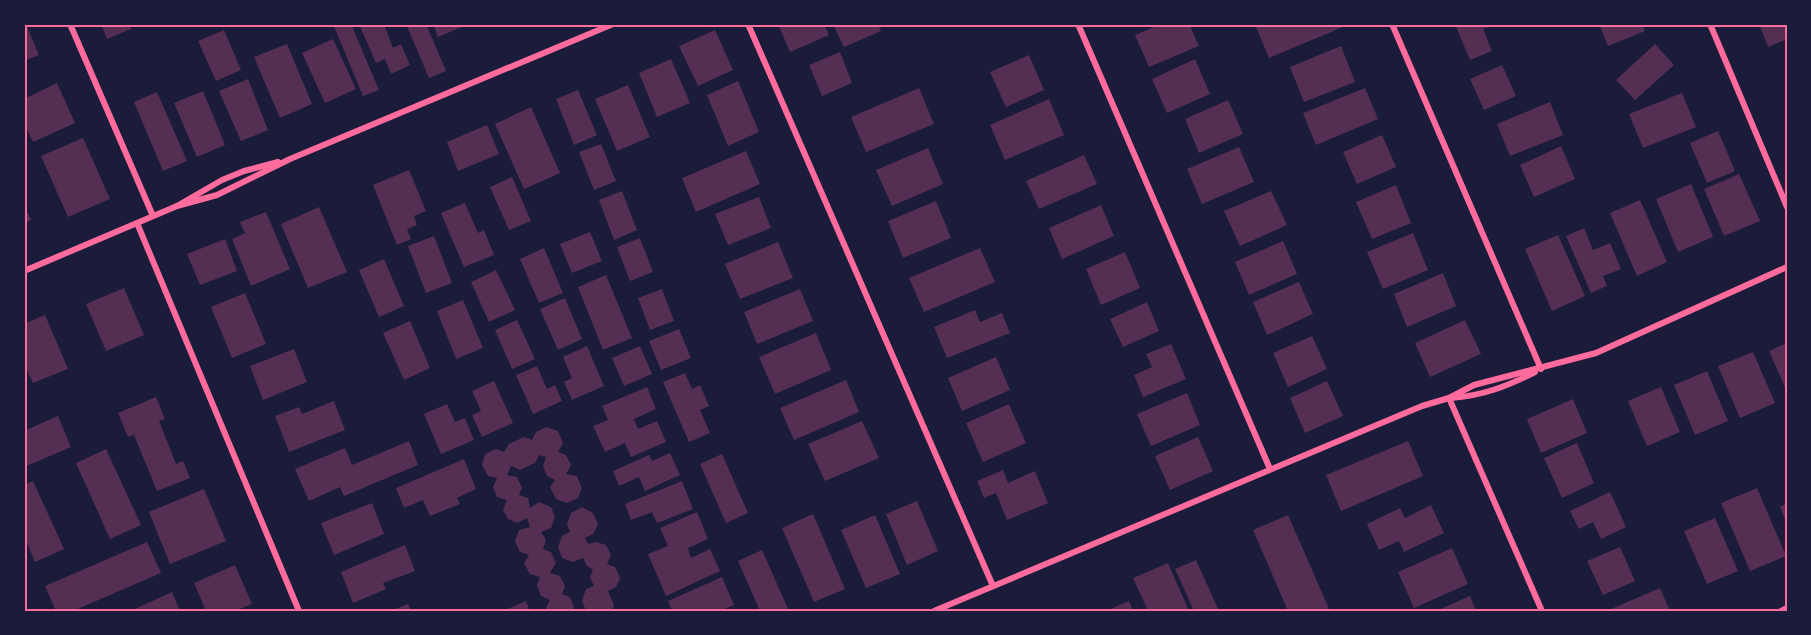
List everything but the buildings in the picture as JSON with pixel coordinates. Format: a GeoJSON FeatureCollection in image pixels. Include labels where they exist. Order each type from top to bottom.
{"type":"FeatureCollection","features":[{"type":"Feature","properties":{"kind":"street"},"geometry":{"type":"LineString","coordinates":[[70,24],[153,216]]}},
{"type":"Feature","properties":{"kind":"street"},"geometry":{"type":"LineString","coordinates":[[24,271],[177,206],[217,195],[290,159],[613,24]]}},
{"type":"Feature","properties":{"kind":"street"},"geometry":{"type":"LineString","coordinates":[[748,24],[993,586]]}},
{"type":"Feature","properties":{"kind":"street"},"geometry":{"type":"LineString","coordinates":[[1078,24],[1270,470]]}},
{"type":"Feature","properties":{"kind":"street"},"geometry":{"type":"LineString","coordinates":[[1392,24],[1541,369]]}},
{"type":"Feature","properties":{"kind":"street"},"geometry":{"type":"LineString","coordinates":[[1710,24],[1787,207]]}},
{"type":"Feature","properties":{"kind":"street"},"geometry":{"type":"LineString","coordinates":[[177,206],[222,180],[244,171],[290,159]]}},
{"type":"Feature","properties":{"kind":"street"},"geometry":{"type":"LineString","coordinates":[[137,223],[300,611]]}},
{"type":"Feature","properties":{"kind":"street"},"geometry":{"type":"LineString","coordinates":[[1449,398],[1474,385],[1596,353],[1787,267]]}},
{"type":"Feature","properties":{"kind":"street"},"geometry":{"type":"LineString","coordinates":[[934,611],[1422,406],[1449,398],[1486,393],[1541,369]]}},
{"type":"Feature","properties":{"kind":"street"},"geometry":{"type":"LineString","coordinates":[[1449,398],[1542,611]]}},
{"type":"Feature","properties":{"kind":"street"},"geometry":{"type":"LineString","coordinates":[[1781,611],[1787,608]]}}]}
